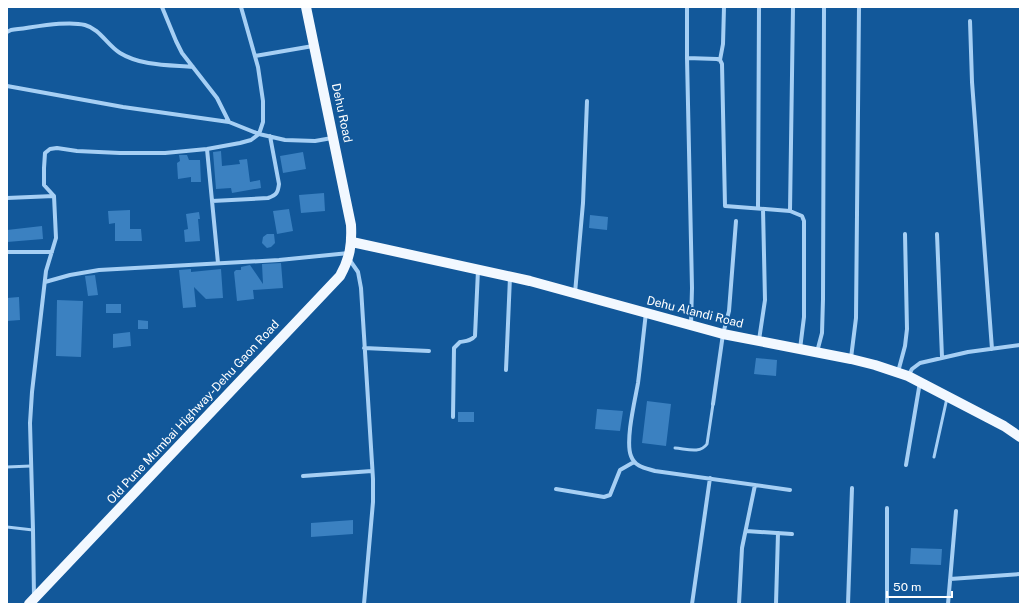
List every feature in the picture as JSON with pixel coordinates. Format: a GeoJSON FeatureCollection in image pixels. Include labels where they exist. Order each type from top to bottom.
{"type":"FeatureCollection","features":[{"type":"Feature","properties":{"kind":"main road","name":"Dehu Road"},"geometry":{"type":"LineString","coordinates":[[306,7],[351,225]]}},
{"type":"Feature","properties":{"kind":"main road","name":"Old Pune Mumbai Highway-Dehu Gaon Road"},"geometry":{"type":"LineString","coordinates":[[31,601],[108,522],[228,392],[340,276],[346,264],[352,242],[351,225]]}},
{"type":"Feature","properties":{"kind":"main road","name":"Dehu Alandi Road"},"geometry":{"type":"LineString","coordinates":[[352,242],[478,269],[575,293],[723,334],[851,359],[898,372],[948,396],[1020,436]]}},
{"type":"Feature","properties":{"kind":"street"},"geometry":{"type":"LineString","coordinates":[[162,7],[179,47],[192,67],[217,98],[229,122]]}},
{"type":"Feature","properties":{"kind":"street"},"geometry":{"type":"LineString","coordinates":[[31,601],[33,530],[30,423],[32,384],[46,271],[56,238],[54,196],[44,185],[45,153],[50,149],[57,148],[77,151],[165,153],[207,149],[251,140],[259,134],[263,122],[263,102],[258,67],[241,7]]}},
{"type":"Feature","properties":{"kind":"street"},"geometry":{"type":"LineString","coordinates":[[687,7],[692,288],[690,325]]}},
{"type":"Feature","properties":{"kind":"street"},"geometry":{"type":"LineString","coordinates":[[724,7],[723,44],[720,60],[722,64],[726,206],[790,211],[802,216],[804,227],[804,317],[800,349]]}},
{"type":"Feature","properties":{"kind":"street"},"geometry":{"type":"LineString","coordinates":[[758,341],[765,300],[761,208],[759,7]]}},
{"type":"Feature","properties":{"kind":"street"},"geometry":{"type":"LineString","coordinates":[[790,211],[793,7]]}},
{"type":"Feature","properties":{"kind":"street"},"geometry":{"type":"LineString","coordinates":[[817,352],[822,333],[823,299],[824,7]]}},
{"type":"Feature","properties":{"kind":"street"},"geometry":{"type":"LineString","coordinates":[[851,359],[856,318],[859,7]]}},
{"type":"Feature","properties":{"kind":"street"},"geometry":{"type":"LineString","coordinates":[[970,21],[972,82],[992,349]]}},
{"type":"Feature","properties":{"kind":"street"},"geometry":{"type":"LineString","coordinates":[[7,32],[11,30],[52,25],[84,24],[92,27],[120,53],[128,57],[141,62],[192,67]]}},
{"type":"Feature","properties":{"kind":"street"},"geometry":{"type":"LineString","coordinates":[[255,56],[314,46]]}},
{"type":"Feature","properties":{"kind":"street"},"geometry":{"type":"LineString","coordinates":[[687,58],[710,58],[720,60]]}},
{"type":"Feature","properties":{"kind":"street"},"geometry":{"type":"LineString","coordinates":[[7,86],[123,107],[229,122],[259,134],[270,136],[302,141],[334,138]]}},
{"type":"Feature","properties":{"kind":"street"},"geometry":{"type":"LineString","coordinates":[[575,293],[583,203],[587,101]]}},
{"type":"Feature","properties":{"kind":"street"},"geometry":{"type":"LineString","coordinates":[[212,200],[268,198],[275,196],[278,191],[279,184],[270,136]]}},
{"type":"Feature","properties":{"kind":"street"},"geometry":{"type":"LineString","coordinates":[[207,149],[218,263]]}},
{"type":"Feature","properties":{"kind":"street"},"geometry":{"type":"LineString","coordinates":[[7,198],[54,196]]}},
{"type":"Feature","properties":{"kind":"street"},"geometry":{"type":"LineString","coordinates":[[713,404],[723,334],[729,311],[736,221]]}},
{"type":"Feature","properties":{"kind":"street"},"geometry":{"type":"LineString","coordinates":[[898,372],[905,346],[907,329],[905,234]]}},
{"type":"Feature","properties":{"kind":"street"},"geometry":{"type":"LineString","coordinates":[[937,234],[942,357]]}},
{"type":"Feature","properties":{"kind":"street"},"geometry":{"type":"LineString","coordinates":[[7,252],[52,252]]}},
{"type":"Feature","properties":{"kind":"street"},"geometry":{"type":"LineString","coordinates":[[45,282],[70,275],[99,270],[349,255],[360,279],[372,471],[373,502],[364,604]]}},
{"type":"Feature","properties":{"kind":"street"},"geometry":{"type":"LineString","coordinates":[[453,417],[454,348],[460,342],[473,339],[475,336],[478,269]]}},
{"type":"Feature","properties":{"kind":"street"},"geometry":{"type":"LineString","coordinates":[[506,370],[510,277]]}},
{"type":"Feature","properties":{"kind":"street"},"geometry":{"type":"LineString","coordinates":[[646,313],[629,439],[630,455],[634,462],[640,467],[655,471],[790,490]]}},
{"type":"Feature","properties":{"kind":"street"},"geometry":{"type":"LineString","coordinates":[[908,376],[920,363],[968,352],[1020,345]]}},
{"type":"Feature","properties":{"kind":"street"},"geometry":{"type":"LineString","coordinates":[[364,348],[429,352]]}},
{"type":"Feature","properties":{"kind":"street"},"geometry":{"type":"LineString","coordinates":[[906,465],[920,382]]}},
{"type":"Feature","properties":{"kind":"street"},"geometry":{"type":"LineString","coordinates":[[556,489],[604,497],[610,495],[620,470],[634,462]]}},
{"type":"Feature","properties":{"kind":"street"},"geometry":{"type":"LineString","coordinates":[[302,476],[372,471]]}},
{"type":"Feature","properties":{"kind":"street"},"geometry":{"type":"LineString","coordinates":[[692,604],[710,478]]}},
{"type":"Feature","properties":{"kind":"street"},"geometry":{"type":"LineString","coordinates":[[739,604],[741,563],[755,485]]}},
{"type":"Feature","properties":{"kind":"street"},"geometry":{"type":"LineString","coordinates":[[848,604],[852,488]]}},
{"type":"Feature","properties":{"kind":"street"},"geometry":{"type":"LineString","coordinates":[[886,604],[887,508]]}},
{"type":"Feature","properties":{"kind":"street"},"geometry":{"type":"LineString","coordinates":[[948,604],[956,511]]}},
{"type":"Feature","properties":{"kind":"street"},"geometry":{"type":"LineString","coordinates":[[746,531],[792,534]]}},
{"type":"Feature","properties":{"kind":"street"},"geometry":{"type":"LineString","coordinates":[[776,604],[778,533]]}},
{"type":"Feature","properties":{"kind":"street"},"geometry":{"type":"LineString","coordinates":[[950,579],[1020,574]]}},
{"type":"Feature","properties":{"kind":"lane"},"geometry":{"type":"LineString","coordinates":[[934,457],[948,396]]}},
{"type":"Feature","properties":{"kind":"lane"},"geometry":{"type":"LineString","coordinates":[[675,448],[704,449],[707,444],[713,404]]}},
{"type":"Feature","properties":{"kind":"lane"},"geometry":{"type":"LineString","coordinates":[[7,467],[31,466]]}},
{"type":"Feature","properties":{"kind":"lane"},"geometry":{"type":"LineString","coordinates":[[7,527],[33,530]]}},
{"type":"Feature","properties":{"kind":"building"},"geometry":{"type":"Polygon","coordinates":[[[221,151],[222,166],[240,164],[239,160],[247,159],[250,182],[260,180],[261,188],[232,193],[231,188],[216,189],[213,152],[221,151]]]}},
{"type":"Feature","properties":{"kind":"building"},"geometry":{"type":"Polygon","coordinates":[[[303,152],[306,169],[283,173],[280,156],[303,152]]]}},
{"type":"Feature","properties":{"kind":"building"},"geometry":{"type":"Polygon","coordinates":[[[179,155],[187,155],[189,160],[200,160],[201,182],[191,182],[191,177],[178,179],[177,163],[180,161],[179,155]]]}},
{"type":"Feature","properties":{"kind":"building"},"geometry":{"type":"Polygon","coordinates":[[[324,193],[325,211],[301,213],[299,195],[324,193]]]}},
{"type":"Feature","properties":{"kind":"building"},"geometry":{"type":"Polygon","coordinates":[[[289,209],[293,231],[277,234],[273,211],[289,209]]]}},
{"type":"Feature","properties":{"kind":"building"},"geometry":{"type":"Polygon","coordinates":[[[130,210],[130,229],[141,229],[142,241],[115,241],[115,223],[109,224],[108,211],[130,210]]]}},
{"type":"Feature","properties":{"kind":"building"},"geometry":{"type":"Polygon","coordinates":[[[199,212],[200,219],[198,219],[200,241],[185,242],[184,230],[188,229],[186,214],[199,212]]]}},
{"type":"Feature","properties":{"kind":"building"},"geometry":{"type":"Polygon","coordinates":[[[590,215],[608,217],[607,230],[589,228],[590,215]]]}},
{"type":"Feature","properties":{"kind":"building"},"geometry":{"type":"Polygon","coordinates":[[[42,226],[43,239],[7,242],[7,230],[42,226]]]}},
{"type":"Feature","properties":{"kind":"building"},"geometry":{"type":"Polygon","coordinates":[[[267,234],[274,234],[275,243],[271,247],[267,248],[262,243],[263,237],[267,234]]]}},
{"type":"Feature","properties":{"kind":"building"},"geometry":{"type":"Polygon","coordinates":[[[281,263],[283,288],[253,290],[254,299],[237,301],[234,272],[236,270],[241,270],[241,267],[250,265],[263,284],[262,264],[281,263]]]}},
{"type":"Feature","properties":{"kind":"building"},"geometry":{"type":"Polygon","coordinates":[[[191,269],[191,272],[221,269],[223,298],[206,299],[194,287],[196,307],[183,308],[179,270],[191,269]]]}},
{"type":"Feature","properties":{"kind":"building"},"geometry":{"type":"Polygon","coordinates":[[[95,275],[98,295],[88,296],[85,276],[95,275]]]}},
{"type":"Feature","properties":{"kind":"building"},"geometry":{"type":"Polygon","coordinates":[[[19,297],[20,320],[7,321],[7,298],[19,297]]]}},
{"type":"Feature","properties":{"kind":"building"},"geometry":{"type":"Polygon","coordinates":[[[57,300],[83,301],[81,357],[56,356],[57,300]]]}},
{"type":"Feature","properties":{"kind":"building"},"geometry":{"type":"Polygon","coordinates":[[[106,304],[121,304],[121,313],[106,313],[106,304]]]}},
{"type":"Feature","properties":{"kind":"building"},"geometry":{"type":"Polygon","coordinates":[[[138,320],[148,321],[148,329],[138,329],[138,320]]]}},
{"type":"Feature","properties":{"kind":"building"},"geometry":{"type":"Polygon","coordinates":[[[130,332],[131,346],[113,348],[113,334],[130,332]]]}},
{"type":"Feature","properties":{"kind":"building"},"geometry":{"type":"Polygon","coordinates":[[[756,358],[777,360],[776,376],[754,374],[756,358]]]}},
{"type":"Feature","properties":{"kind":"building"},"geometry":{"type":"Polygon","coordinates":[[[647,401],[671,404],[666,446],[642,443],[647,401]]]}},
{"type":"Feature","properties":{"kind":"building"},"geometry":{"type":"Polygon","coordinates":[[[597,409],[623,411],[620,431],[595,429],[597,409]]]}},
{"type":"Feature","properties":{"kind":"building"},"geometry":{"type":"Polygon","coordinates":[[[458,412],[474,412],[474,422],[458,422],[458,412]]]}},
{"type":"Feature","properties":{"kind":"building"},"geometry":{"type":"Polygon","coordinates":[[[353,520],[353,534],[311,537],[311,523],[353,520]]]}},
{"type":"Feature","properties":{"kind":"building"},"geometry":{"type":"Polygon","coordinates":[[[911,548],[942,549],[941,565],[910,564],[911,548]]]}}]}
